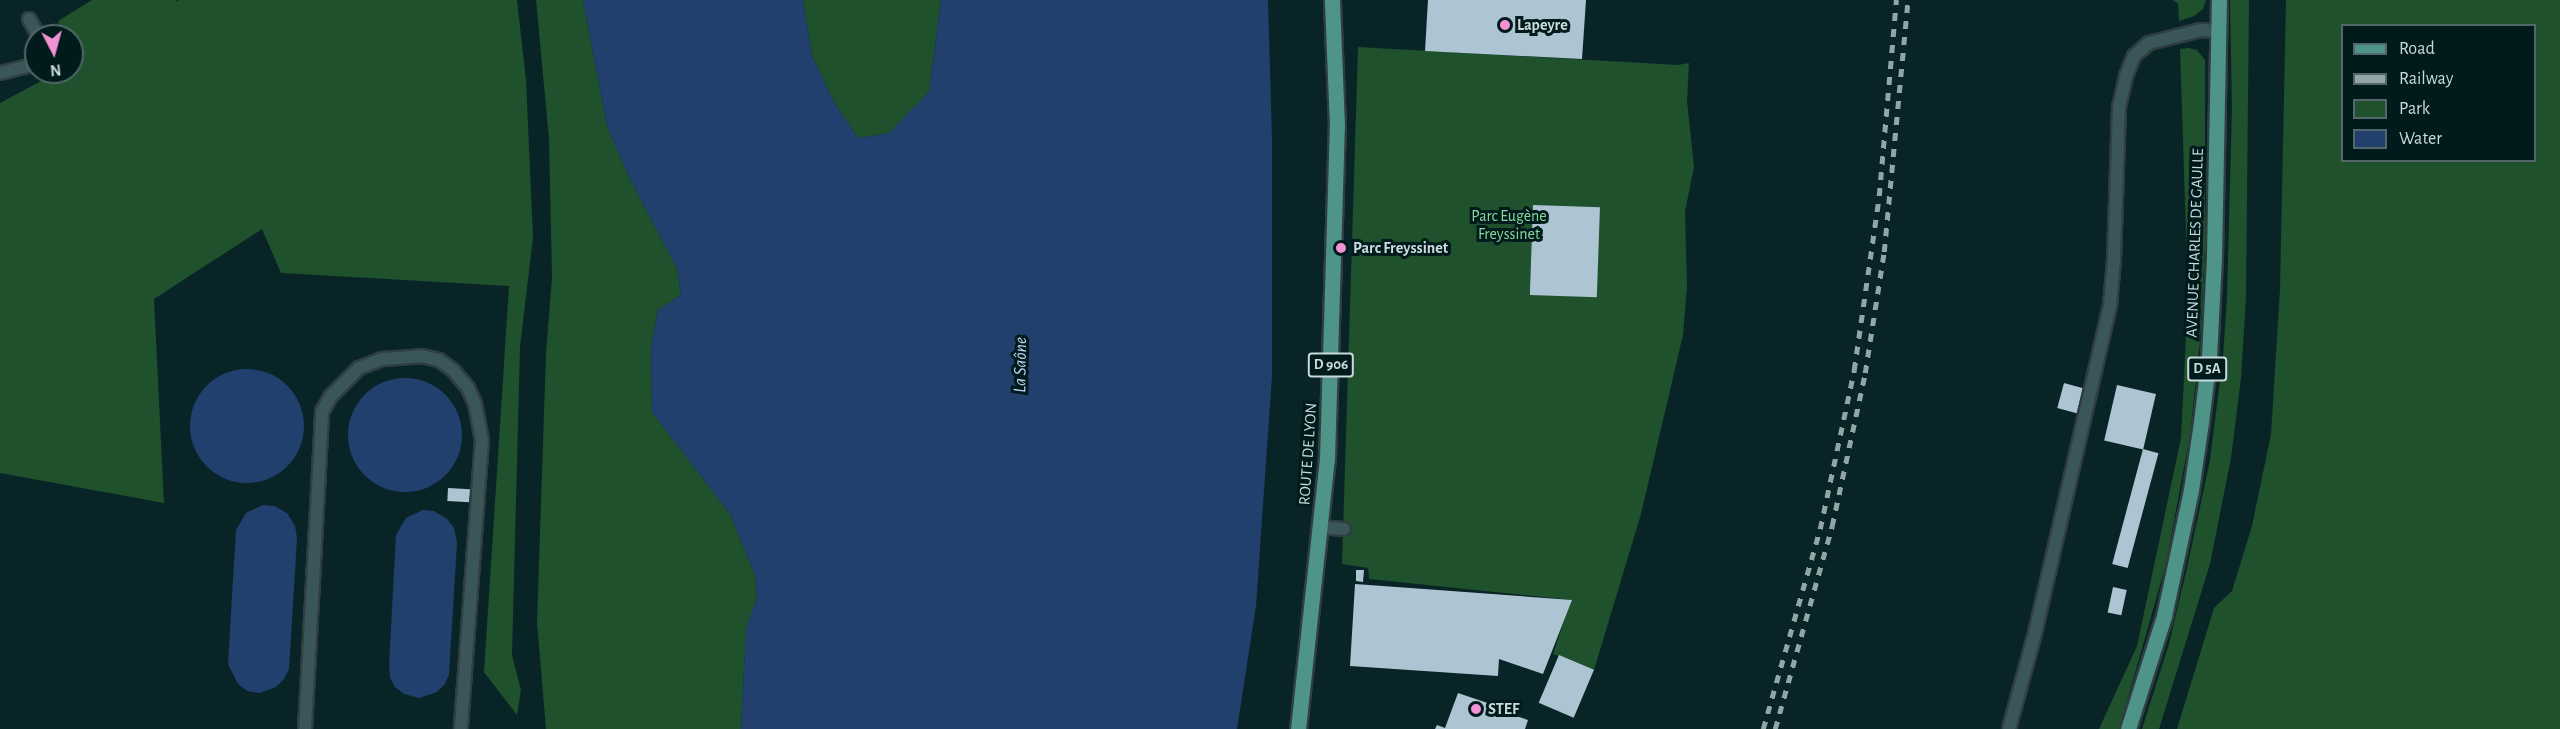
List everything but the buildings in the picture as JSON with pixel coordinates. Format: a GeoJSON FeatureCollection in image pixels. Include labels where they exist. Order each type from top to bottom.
{"type":"FeatureCollection","features":[{"type":"Feature","properties":{"kind":"main road","name":"ROUTE DE LYON"},"geometry":{"type":"LineString","coordinates":[[1298,729],[1327,459],[1334,288],[1336,126],[1332,0]]}},
{"type":"Feature","properties":{"kind":"main road","name":"AVENUE CHARLES DE GAULLE"},"geometry":{"type":"LineString","coordinates":[[2128,729],[2164,616],[2191,490],[2201,422],[2209,357],[2214,257],[2219,0]]}},
{"type":"Feature","properties":{"kind":"lane"},"geometry":{"type":"LineString","coordinates":[[29,19],[32,24]]}},
{"type":"Feature","properties":{"kind":"lane"},"geometry":{"type":"LineString","coordinates":[[2009,729],[2035,633],[2110,306],[2114,259],[2119,107],[2126,76],[2134,56],[2149,43],[2201,30],[2218,31]]}},
{"type":"Feature","properties":{"kind":"lane"},"geometry":{"type":"LineString","coordinates":[[0,74],[24,67]]}},
{"type":"Feature","properties":{"kind":"lane"},"geometry":{"type":"LineString","coordinates":[[305,729],[322,412],[331,396],[359,368],[383,358],[422,356],[439,360],[453,370],[468,388],[475,404],[482,440],[461,729]]}},
{"type":"Feature","properties":{"kind":"lane"},"geometry":{"type":"LineString","coordinates":[[1320,527],[1344,529]]}},
{"type":"Feature","properties":{"kind":"green space"},"geometry":{"type":"Polygon","coordinates":[[[92,0],[176,0],[178,2],[178,0],[517,0],[526,80],[533,237],[520,347],[512,655],[521,690],[517,715],[484,672],[509,286],[281,273],[262,229],[154,299],[164,503],[0,473],[0,103],[36,84],[84,84],[84,24],[59,24],[58,21],[92,0]]]}},
{"type":"Feature","properties":{"kind":"green space"},"geometry":{"type":"Polygon","coordinates":[[[536,0],[583,0],[607,126],[629,177],[677,268],[681,295],[658,310],[651,346],[652,412],[730,514],[755,575],[757,597],[746,630],[741,729],[546,729],[537,622],[546,353],[552,277],[549,139],[536,0]]]}},
{"type":"Feature","properties":{"kind":"green space"},"geometry":{"type":"Polygon","coordinates":[[[803,0],[941,0],[929,92],[889,133],[858,138],[834,102],[812,56],[803,0]]]}},
{"type":"Feature","properties":{"kind":"green space"},"geometry":{"type":"Polygon","coordinates":[[[2173,0],[2206,0],[2203,9],[2194,16],[2179,21],[2178,4],[2173,0]]]}},
{"type":"Feature","properties":{"kind":"green space"},"geometry":{"type":"Polygon","coordinates":[[[2230,0],[2249,0],[2246,298],[2241,378],[2231,458],[2210,564],[2159,729],[2142,729],[2169,644],[2187,568],[2210,460],[2223,357],[2227,297],[2232,109],[2230,0]]]}},
{"type":"Feature","properties":{"kind":"green space"},"geometry":{"type":"Polygon","coordinates":[[[2286,0],[2560,0],[2560,729],[2177,729],[2214,608],[2232,591],[2252,526],[2271,434],[2280,289],[2286,0]]]}},
{"type":"Feature","properties":{"kind":"green space","name":"Parc Eugène Freyssinet"},"geometry":{"type":"Polygon","coordinates":[[[1358,47],[1678,65],[1689,63],[1687,101],[1694,167],[1685,211],[1687,286],[1683,335],[1641,514],[1594,670],[1553,654],[1571,600],[1369,579],[1368,568],[1342,564],[1358,47]]]}},
{"type":"Feature","properties":{"kind":"green space"},"geometry":{"type":"Polygon","coordinates":[[[2180,49],[2197,50],[2205,60],[2205,248],[2200,342],[2190,435],[2166,564],[2119,729],[2099,729],[2137,646],[2181,438],[2188,294],[2180,49]]]}},
{"type":"Feature","properties":{"kind":"water","name":"La Saône"},"geometry":{"type":"Polygon","coordinates":[[[583,0],[803,0],[812,56],[834,102],[858,138],[889,133],[929,92],[941,0],[1268,0],[1272,140],[1272,376],[1256,606],[1237,729],[741,729],[746,629],[757,597],[755,575],[730,514],[652,412],[651,346],[658,310],[681,295],[677,268],[629,177],[607,126],[583,0]]]}},
{"type":"Feature","properties":{"kind":"water"},"geometry":{"type":"Polygon","coordinates":[[[247,369],[269,373],[288,385],[300,404],[304,426],[300,448],[288,467],[269,479],[247,483],[225,479],[206,467],[194,448],[190,426],[194,404],[206,385],[225,373],[247,369]]]}},
{"type":"Feature","properties":{"kind":"water"},"geometry":{"type":"Polygon","coordinates":[[[405,378],[427,382],[446,394],[458,413],[462,435],[458,457],[446,476],[427,488],[405,492],[383,488],[364,476],[352,457],[348,435],[352,413],[364,394],[383,382],[405,378]]]}},
{"type":"Feature","properties":{"kind":"water"},"geometry":{"type":"Polygon","coordinates":[[[263,505],[274,506],[287,513],[295,526],[297,538],[289,669],[284,679],[276,687],[259,693],[247,691],[238,684],[228,664],[236,530],[246,513],[263,505]]]}},
{"type":"Feature","properties":{"kind":"water"},"geometry":{"type":"Polygon","coordinates":[[[423,510],[434,511],[447,519],[454,528],[457,543],[449,674],[445,684],[437,692],[419,698],[404,694],[395,687],[390,677],[389,665],[396,535],[406,518],[423,510]]]}},
{"type":"Feature","properties":{"kind":"railway"},"geometry":{"type":"LineString","coordinates":[[1763,729],[1820,529],[1854,370],[1879,196],[1896,0]]}},
{"type":"Feature","properties":{"kind":"railway"},"geometry":{"type":"LineString","coordinates":[[1775,729],[1832,526],[1865,373],[1884,252],[1908,0]]}},
{"type":"Feature","properties":{"kind":"place","name":"Lapeyre"},"geometry":{"type":"Point","coordinates":[1505,25]}},
{"type":"Feature","properties":{"kind":"place","name":"Parc Freyssinet"},"geometry":{"type":"Point","coordinates":[1341,248]}},
{"type":"Feature","properties":{"kind":"place","name":"STEF"},"geometry":{"type":"Point","coordinates":[1476,709]}}]}
